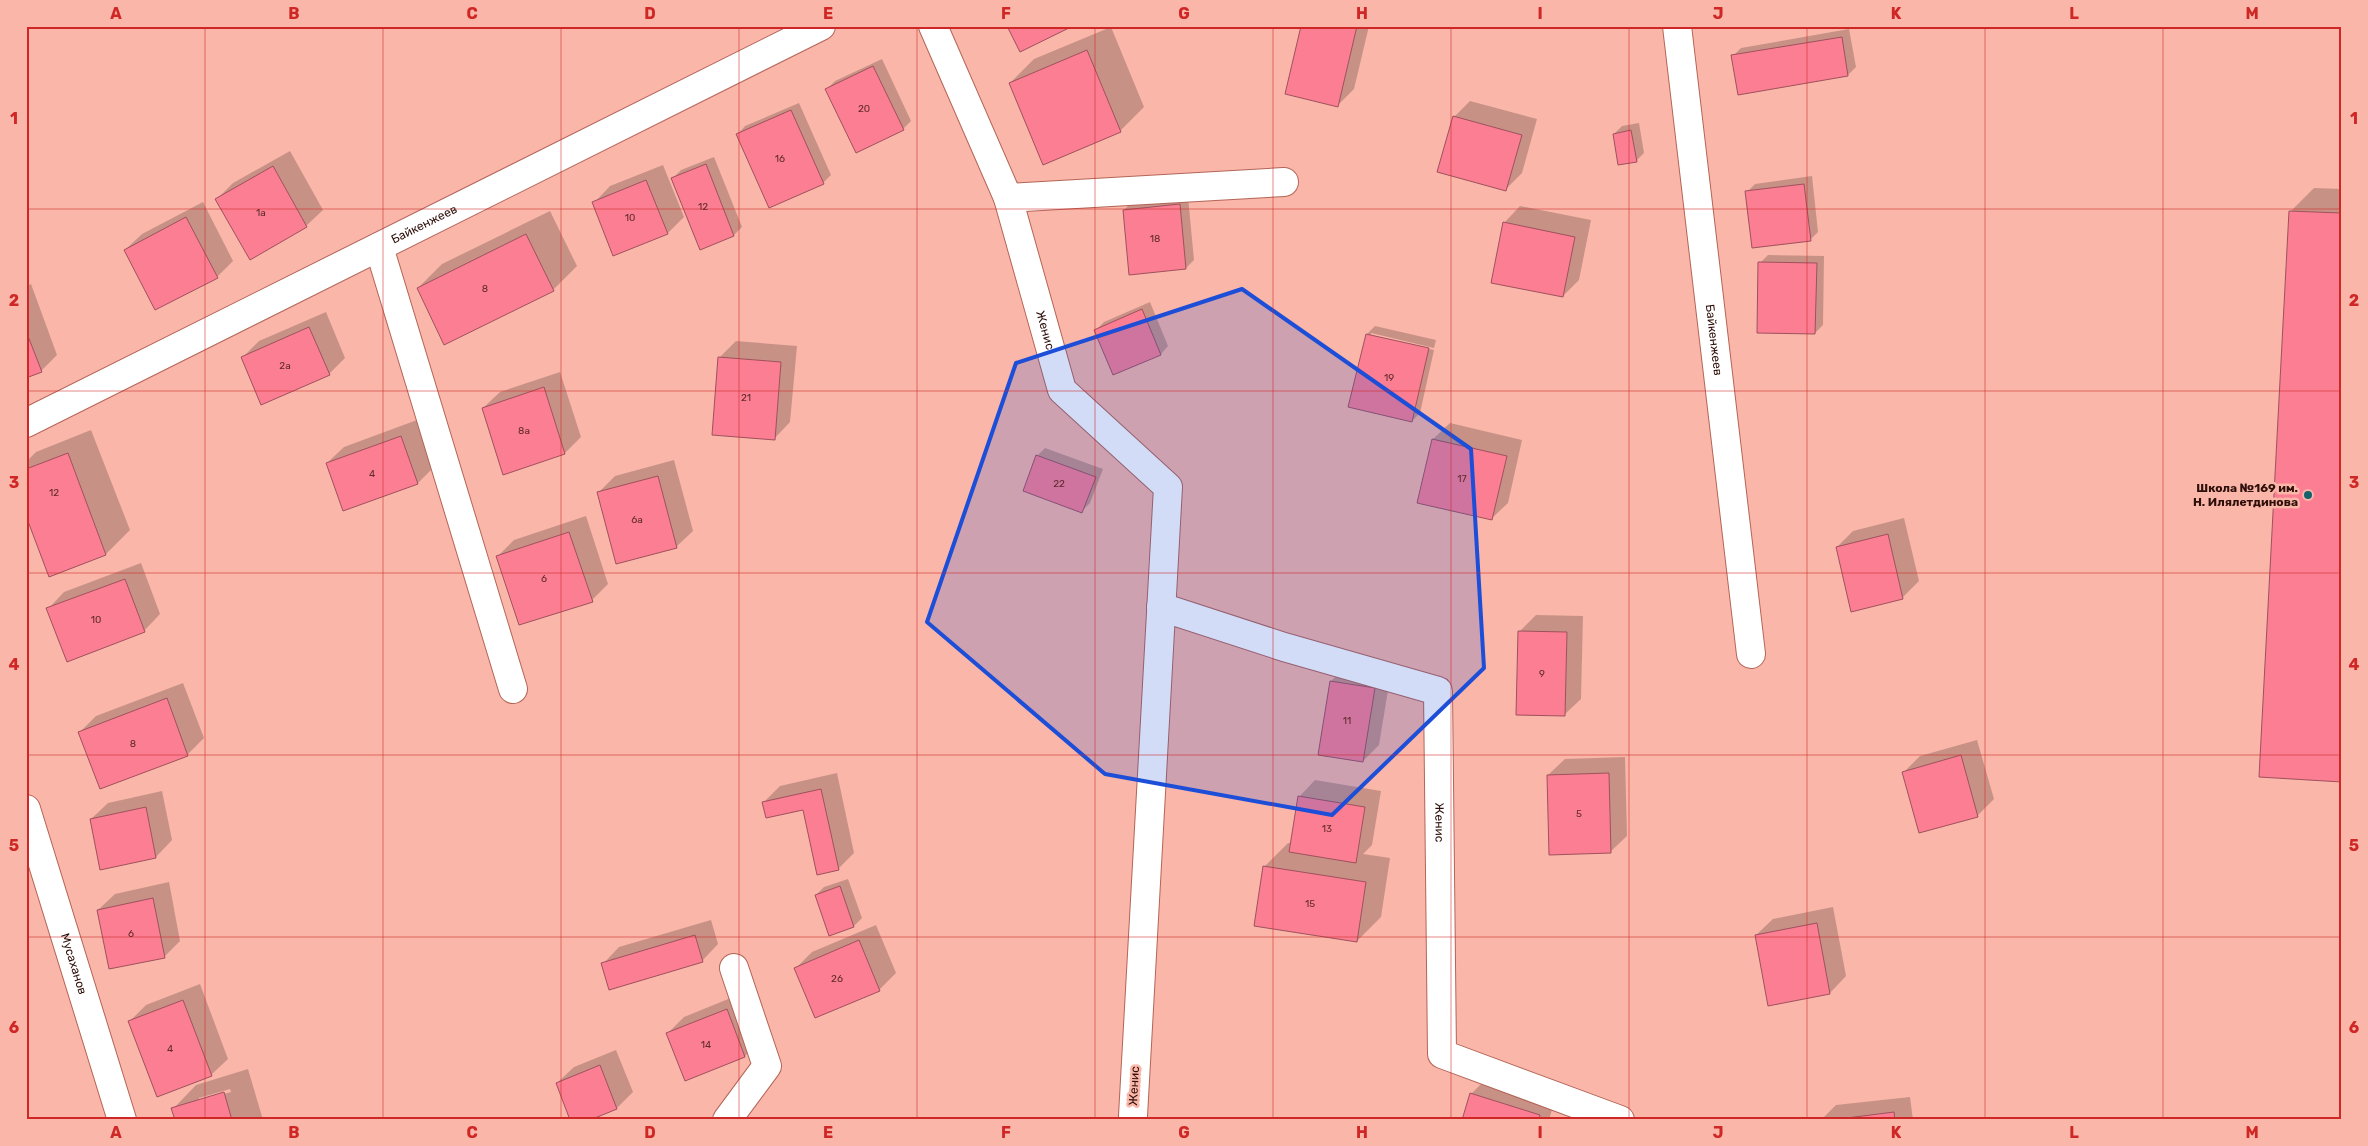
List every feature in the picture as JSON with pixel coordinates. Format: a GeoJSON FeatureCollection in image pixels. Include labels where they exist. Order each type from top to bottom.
{"type":"FeatureCollection","features":[{"type":"Feature","properties":{"kind":"street","name":"Байкенжеев"},"geometry":{"type":"LineString","coordinates":[[26,423],[821,26]]}},
{"type":"Feature","properties":{"kind":"street","name":"Женис"},"geometry":{"type":"LineString","coordinates":[[933,26],[1008,198],[1062,390],[1168,487],[1132,1116]]}},
{"type":"Feature","properties":{"kind":"street","name":"Байкенжеев"},"geometry":{"type":"LineString","coordinates":[[1677,26],[1751,654]]}},
{"type":"Feature","properties":{"kind":"street"},"geometry":{"type":"LineString","coordinates":[[1008,198],[1284,182]]}},
{"type":"Feature","properties":{"kind":"street"},"geometry":{"type":"LineString","coordinates":[[379,247],[513,689]]}},
{"type":"Feature","properties":{"kind":"street","name":"Женис"},"geometry":{"type":"LineString","coordinates":[[1161,606],[1284,647],[1438,692],[1442,1054],[1620,1120]]}},
{"type":"Feature","properties":{"kind":"street","name":"Мусаханов"},"geometry":{"type":"LineString","coordinates":[[26,809],[121,1120]]}},
{"type":"Feature","properties":{"kind":"street"},"geometry":{"type":"LineString","coordinates":[[727,1120],[767,1066],[734,968]]}},
{"type":"Feature","properties":{"kind":"highlighted area"},"geometry":{"type":"Polygon","coordinates":[[[1242,289],[1471,449],[1484,668],[1332,815],[1105,774],[927,622],[1016,363],[1242,289]]]}},
{"type":"Feature","properties":{"kind":"building"},"geometry":{"type":"Polygon","coordinates":[[[1007,26],[1073,26],[1020,52],[1007,26]]]}},
{"type":"Feature","properties":{"kind":"building"},"geometry":{"type":"Polygon","coordinates":[[[1301,26],[1357,26],[1338,107],[1285,94],[1301,26]]]}},
{"type":"Feature","properties":{"kind":"building"},"geometry":{"type":"Polygon","coordinates":[[[1842,37],[1848,76],[1738,95],[1731,55],[1842,37]]]}},
{"type":"Feature","properties":{"kind":"building"},"geometry":{"type":"Polygon","coordinates":[[[1087,50],[1121,132],[1043,165],[1009,83],[1087,50]]]}},
{"type":"Feature","properties":{"kind":"building"},"geometry":{"type":"Polygon","coordinates":[[[873,66],[904,130],[856,153],[825,89],[873,66]]]}},
{"type":"Feature","properties":{"kind":"building"},"geometry":{"type":"Polygon","coordinates":[[[791,110],[824,184],[769,208],[736,134],[791,110]]]}},
{"type":"Feature","properties":{"kind":"building"},"geometry":{"type":"Polygon","coordinates":[[[1453,116],[1522,135],[1506,191],[1437,172],[1453,116]]]}},
{"type":"Feature","properties":{"kind":"building"},"geometry":{"type":"Polygon","coordinates":[[[1631,130],[1637,162],[1618,165],[1613,134],[1631,130]]]}},
{"type":"Feature","properties":{"kind":"building"},"geometry":{"type":"Polygon","coordinates":[[[706,164],[734,236],[700,250],[671,178],[706,164]]]}},
{"type":"Feature","properties":{"kind":"building"},"geometry":{"type":"Polygon","coordinates":[[[273,166],[307,227],[250,260],[215,199],[273,166]]]}},
{"type":"Feature","properties":{"kind":"building"},"geometry":{"type":"Polygon","coordinates":[[[646,180],[668,234],[613,256],[592,202],[646,180]]]}},
{"type":"Feature","properties":{"kind":"building"},"geometry":{"type":"Polygon","coordinates":[[[1804,184],[1811,241],[1752,248],[1745,191],[1804,184]]]}},
{"type":"Feature","properties":{"kind":"building"},"geometry":{"type":"Polygon","coordinates":[[[1180,204],[1186,269],[1129,275],[1123,210],[1180,204]]]}},
{"type":"Feature","properties":{"kind":"building","name":"Школа №169 им. Н. Илялетдинова"},"geometry":{"type":"Polygon","coordinates":[[[2289,211],[2342,213],[2342,782],[2259,777],[2289,211]]]}},
{"type":"Feature","properties":{"kind":"building"},"geometry":{"type":"Polygon","coordinates":[[[186,217],[218,278],[155,310],[124,250],[186,217]]]}},
{"type":"Feature","properties":{"kind":"building"},"geometry":{"type":"Polygon","coordinates":[[[1503,222],[1575,237],[1563,297],[1491,283],[1503,222]]]}},
{"type":"Feature","properties":{"kind":"building"},"geometry":{"type":"Polygon","coordinates":[[[526,234],[554,291],[444,345],[417,288],[526,234]]]}},
{"type":"Feature","properties":{"kind":"building"},"geometry":{"type":"Polygon","coordinates":[[[1758,262],[1817,263],[1815,334],[1757,333],[1758,262]]]}},
{"type":"Feature","properties":{"kind":"building"},"geometry":{"type":"Polygon","coordinates":[[[1142,309],[1161,355],[1113,375],[1094,330],[1142,309]]]}},
{"type":"Feature","properties":{"kind":"building"},"geometry":{"type":"Polygon","coordinates":[[[309,327],[330,375],[261,405],[241,357],[309,327]]]}},
{"type":"Feature","properties":{"kind":"building"},"geometry":{"type":"Polygon","coordinates":[[[26,331],[42,372],[26,378],[26,331]]]}},
{"type":"Feature","properties":{"kind":"building"},"geometry":{"type":"Polygon","coordinates":[[[1366,334],[1429,348],[1412,422],[1348,407],[1366,334]]]}},
{"type":"Feature","properties":{"kind":"building"},"geometry":{"type":"Polygon","coordinates":[[[718,357],[781,362],[775,440],[712,435],[718,357]]]}},
{"type":"Feature","properties":{"kind":"building"},"geometry":{"type":"Polygon","coordinates":[[[544,387],[565,454],[503,475],[482,408],[544,387]]]}},
{"type":"Feature","properties":{"kind":"building"},"geometry":{"type":"Polygon","coordinates":[[[401,436],[418,484],[343,511],[326,463],[401,436]]]}},
{"type":"Feature","properties":{"kind":"building"},"geometry":{"type":"Polygon","coordinates":[[[1432,439],[1507,456],[1492,520],[1417,503],[1432,439]]]}},
{"type":"Feature","properties":{"kind":"building"},"geometry":{"type":"Polygon","coordinates":[[[68,453],[106,555],[49,577],[26,516],[26,469],[68,453]]]}},
{"type":"Feature","properties":{"kind":"building"},"geometry":{"type":"Polygon","coordinates":[[[1036,455],[1096,477],[1082,513],[1023,491],[1036,455]]]}},
{"type":"Feature","properties":{"kind":"building"},"geometry":{"type":"Polygon","coordinates":[[[658,476],[677,548],[616,564],[597,492],[658,476]]]}},
{"type":"Feature","properties":{"kind":"building"},"geometry":{"type":"Polygon","coordinates":[[[569,532],[593,602],[519,625],[496,556],[569,532]]]}},
{"type":"Feature","properties":{"kind":"building"},"geometry":{"type":"Polygon","coordinates":[[[1888,534],[1903,599],[1851,612],[1836,547],[1888,534]]]}},
{"type":"Feature","properties":{"kind":"building"},"geometry":{"type":"Polygon","coordinates":[[[125,579],[145,632],[67,662],[46,608],[125,579]]]}},
{"type":"Feature","properties":{"kind":"building"},"geometry":{"type":"Polygon","coordinates":[[[1518,631],[1567,632],[1565,716],[1516,715],[1518,631]]]}},
{"type":"Feature","properties":{"kind":"building"},"geometry":{"type":"Polygon","coordinates":[[[1330,681],[1375,688],[1363,762],[1318,755],[1330,681]]]}},
{"type":"Feature","properties":{"kind":"building"},"geometry":{"type":"Polygon","coordinates":[[[167,698],[188,756],[100,789],[78,732],[167,698]]]}},
{"type":"Feature","properties":{"kind":"building"},"geometry":{"type":"Polygon","coordinates":[[[1961,755],[1978,817],[1919,833],[1902,772],[1961,755]]]}},
{"type":"Feature","properties":{"kind":"building"},"geometry":{"type":"Polygon","coordinates":[[[1609,773],[1611,853],[1549,855],[1547,775],[1609,773]]]}},
{"type":"Feature","properties":{"kind":"building"},"geometry":{"type":"Polygon","coordinates":[[[821,789],[839,870],[817,875],[803,810],[766,818],[762,802],[821,789]]]}},
{"type":"Feature","properties":{"kind":"building"},"geometry":{"type":"Polygon","coordinates":[[[1298,796],[1365,807],[1356,863],[1289,852],[1298,796]]]}},
{"type":"Feature","properties":{"kind":"building"},"geometry":{"type":"Polygon","coordinates":[[[146,807],[156,858],[100,870],[90,819],[146,807]]]}},
{"type":"Feature","properties":{"kind":"building"},"geometry":{"type":"Polygon","coordinates":[[[1263,866],[1366,882],[1357,942],[1254,926],[1263,866]]]}},
{"type":"Feature","properties":{"kind":"building"},"geometry":{"type":"Polygon","coordinates":[[[840,886],[854,927],[829,936],[815,895],[840,886]]]}},
{"type":"Feature","properties":{"kind":"building"},"geometry":{"type":"Polygon","coordinates":[[[153,898],[165,958],[109,969],[97,910],[153,898]]]}},
{"type":"Feature","properties":{"kind":"building"},"geometry":{"type":"Polygon","coordinates":[[[1817,923],[1830,994],[1768,1006],[1755,935],[1817,923]]]}},
{"type":"Feature","properties":{"kind":"building"},"geometry":{"type":"Polygon","coordinates":[[[695,935],[703,962],[609,990],[601,963],[695,935]]]}},
{"type":"Feature","properties":{"kind":"building"},"geometry":{"type":"Polygon","coordinates":[[[859,940],[880,991],[815,1018],[794,968],[859,940]]]}},
{"type":"Feature","properties":{"kind":"building"},"geometry":{"type":"Polygon","coordinates":[[[183,1000],[212,1076],[157,1097],[128,1021],[183,1000]]]}},
{"type":"Feature","properties":{"kind":"building"},"geometry":{"type":"Polygon","coordinates":[[[727,1009],[745,1057],[685,1081],[666,1033],[727,1009]]]}},
{"type":"Feature","properties":{"kind":"building"},"geometry":{"type":"Polygon","coordinates":[[[600,1065],[617,1109],[590,1120],[570,1120],[556,1083],[600,1065]]]}},
{"type":"Feature","properties":{"kind":"building"},"geometry":{"type":"Polygon","coordinates":[[[224,1092],[232,1120],[175,1120],[171,1108],[224,1092]]]}},
{"type":"Feature","properties":{"kind":"building"},"geometry":{"type":"Polygon","coordinates":[[[1470,1093],[1540,1115],[1539,1120],[1462,1120],[1470,1093]]]}},
{"type":"Feature","properties":{"kind":"building"},"geometry":{"type":"Polygon","coordinates":[[[1894,1112],[1895,1120],[1831,1120],[1894,1112]]]}},
{"type":"Feature","properties":{"kind":"place","name":"Школа №169 им. Н. Илялетдинова"},"geometry":{"type":"Point","coordinates":[2308,495]}}]}
